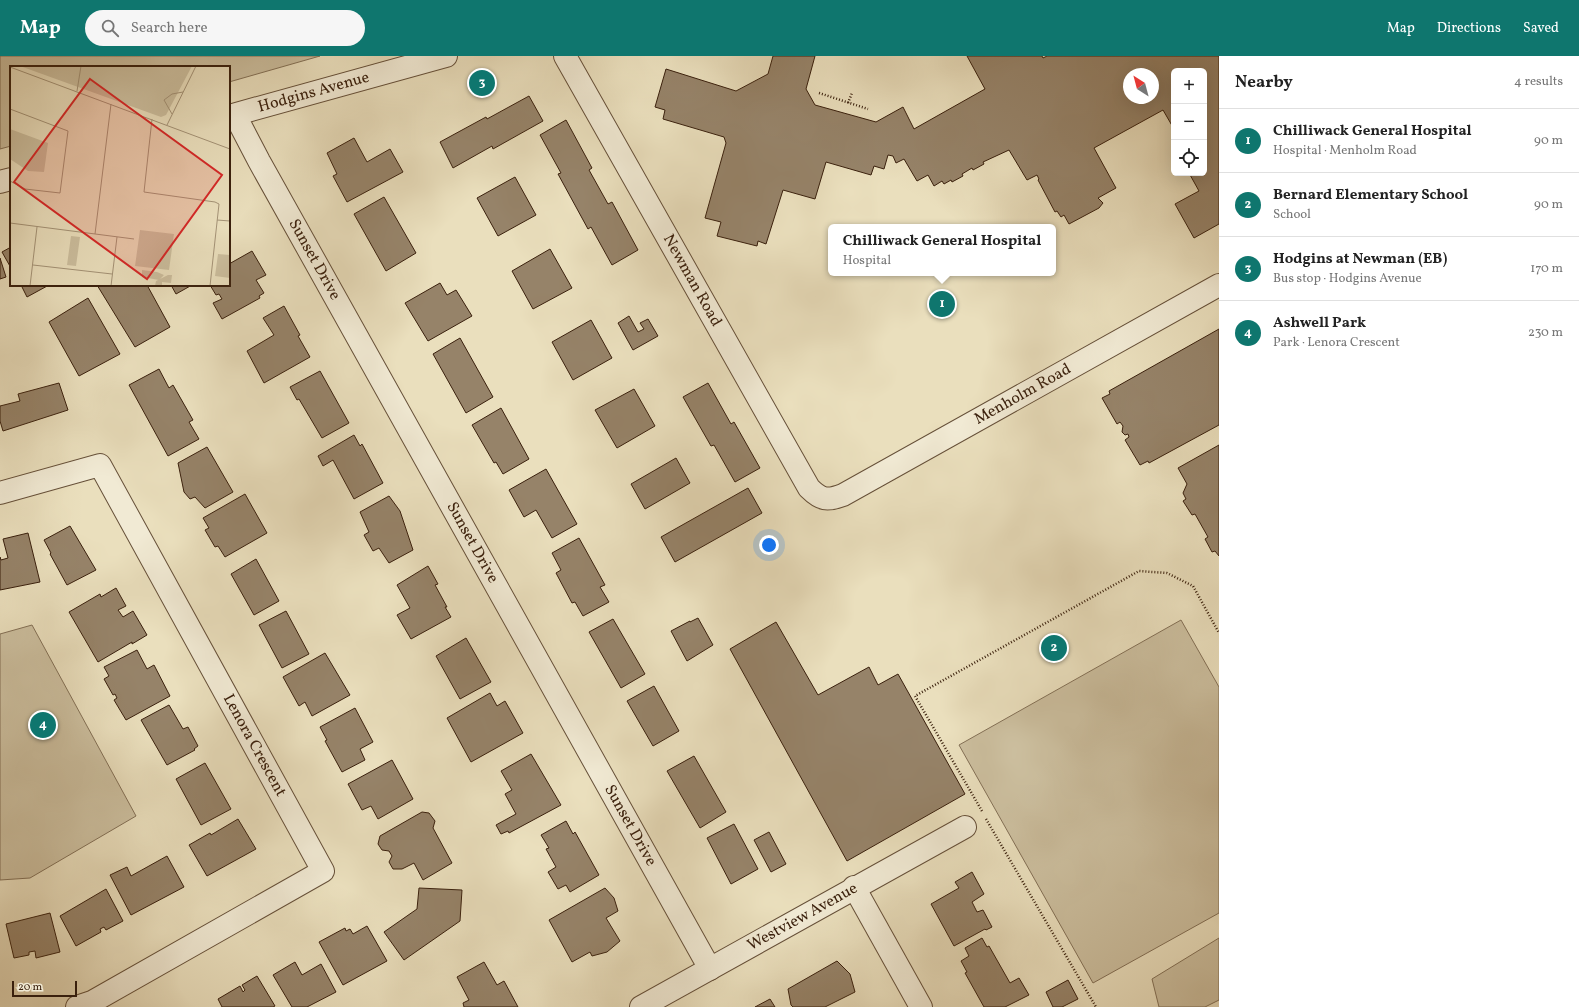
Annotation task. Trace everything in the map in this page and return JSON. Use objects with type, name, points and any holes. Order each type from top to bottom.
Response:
[{"type":"street","name":"Hodgins Avenue","points":[[232,116],[446,56]]},
{"type":"street","name":"Newman Road","points":[[565,56],[809,488],[817,496],[825,499]]},
{"type":"street","name":"Sunset Drive","points":[[232,116],[259,161],[710,969]]},
{"type":"street","points":[[0,182],[10,179]]},
{"type":"street","name":"Menholm Road","points":[[825,499],[843,495],[1219,285]]},
{"type":"street","name":"Lenora Crescent","points":[[0,492],[100,465],[323,871],[92,1002],[77,1007]]},
{"type":"street","name":"Westview Avenue","points":[[641,1007],[854,887],[965,827]]},
{"type":"street","points":[[854,887],[921,1007]]},
{"type":"path","points":[[819,93],[868,109]]},
{"type":"path","points":[[848,103],[852,93]]},
{"type":"path","points":[[1096,1007],[915,696],[1139,571],[1167,573],[1193,586],[1219,633]]},
{"type":"shaded area","points":[[0,56],[320,56],[230,82],[230,66],[10,66],[10,146],[0,149]]},
{"type":"shaded area","points":[[1181,620],[1219,687],[1219,913],[1093,983],[959,745]]},
{"type":"shaded area","points":[[32,625],[136,816],[30,878],[0,880],[0,634]]},
{"type":"shaded area","points":[[1219,938],[1219,1000],[1205,1007],[1159,1007],[1152,979]]},
{"type":"building","points":[[773,56],[815,56],[806,89],[815,105],[876,122],[903,107],[914,129],[985,89],[967,56],[1042,56],[1043,58],[1047,56],[1219,56],[1219,224],[1194,238],[1175,204],[1199,191],[1191,176],[1207,176],[1207,68],[1171,68],[1171,124],[1163,110],[1094,148],[1116,188],[1098,198],[1103,203],[1099,208],[1069,224],[1064,215],[1061,217],[1057,211],[1055,212],[1038,180],[1037,175],[1027,180],[1009,150],[983,162],[984,164],[973,170],[972,168],[962,174],[963,176],[952,182],[951,180],[944,184],[942,181],[934,186],[928,175],[917,181],[904,159],[896,163],[893,156],[888,155],[884,169],[874,166],[871,175],[826,162],[815,199],[783,190],[766,244],[758,241],[757,246],[717,236],[721,222],[705,218],[726,143],[724,137],[663,119],[665,110],[655,107],[666,69],[736,91],[768,74]]},
{"type":"building","points":[[529,96],[543,121],[493,149],[492,146],[453,168],[440,142]]},
{"type":"building","points":[[566,120],[592,168],[589,170],[608,204],[612,202],[638,250],[612,265],[591,227],[588,229],[558,174],[561,173],[540,135]]},
{"type":"building","points":[[354,138],[367,162],[390,149],[403,172],[347,202],[333,176],[337,174],[327,153]]},
{"type":"building","points":[[515,177],[536,215],[498,236],[477,198]]},
{"type":"building","points":[[384,197],[416,253],[386,271],[354,214]]},
{"type":"building","points":[[10,248],[10,266],[2,252]]},
{"type":"building","points":[[550,249],[572,288],[533,309],[512,271]]},
{"type":"building","points":[[252,251],[266,275],[256,280],[264,293],[259,296],[260,298],[222,319],[213,303],[222,299],[219,294],[216,295],[211,286],[230,286],[230,263]]},
{"type":"building","points":[[0,258],[6,277],[0,279]]},
{"type":"building","points":[[440,283],[447,295],[456,290],[472,316],[428,341],[405,303]]},
{"type":"building","points":[[22,286],[47,286],[27,297]]},
{"type":"building","points":[[98,286],[148,286],[170,327],[135,347]]},
{"type":"building","points":[[172,286],[190,286],[176,294]]},
{"type":"building","points":[[88,298],[120,354],[79,376],[49,322]]},
{"type":"building","points":[[284,306],[310,357],[264,383],[247,351],[274,335],[263,318]]},
{"type":"building","points":[[629,316],[638,332],[644,329],[640,323],[648,319],[658,336],[633,350],[618,323]]},
{"type":"building","points":[[591,320],[612,358],[573,380],[552,342]]},
{"type":"building","points":[[1219,329],[1219,425],[1149,463],[1148,461],[1140,465],[1125,440],[1129,437],[1128,434],[1125,435],[1122,432],[1123,426],[1120,422],[1117,424],[1102,398],[1110,394],[1109,391]]},
{"type":"building","points":[[460,338],[493,397],[466,413],[433,354]]},
{"type":"building","points":[[159,369],[169,388],[173,385],[193,420],[189,422],[199,439],[168,456],[129,385]]},
{"type":"building","points":[[320,371],[349,423],[322,438],[299,399],[297,400],[290,387]]},
{"type":"building","points":[[59,383],[68,410],[3,431],[0,421],[0,406],[20,401],[18,394]]},
{"type":"building","points":[[708,383],[731,424],[734,422],[760,468],[735,482],[714,445],[711,446],[683,397]]},
{"type":"building","points":[[634,389],[655,426],[617,448],[595,410]]},
{"type":"building","points":[[501,408],[529,459],[503,474],[496,462],[494,463],[472,425]]},
{"type":"building","points":[[354,435],[360,446],[362,444],[383,483],[354,499],[333,460],[323,466],[318,456]]},
{"type":"building","points":[[1219,445],[1219,556],[1215,551],[1212,552],[1205,539],[1208,537],[1195,514],[1192,515],[1183,501],[1186,499],[1183,493],[1187,484],[1178,468]]},
{"type":"building","points":[[207,447],[233,492],[205,508],[195,497],[190,499],[184,492],[178,463]]},
{"type":"building","points":[[676,458],[690,483],[645,509],[631,484]]},
{"type":"building","points":[[546,469],[577,524],[552,538],[536,510],[524,517],[509,490]]},
{"type":"building","points":[[748,488],[762,513],[675,562],[661,537]]},
{"type":"building","points":[[245,494],[267,533],[225,557],[218,546],[215,547],[205,530],[209,528],[203,518]]},
{"type":"building","points":[[389,496],[400,511],[413,550],[389,563],[379,548],[373,551],[364,535],[369,532],[360,512]]},
{"type":"building","points":[[70,526],[96,570],[67,585],[44,540]]},
{"type":"building","points":[[28,533],[40,582],[0,590],[0,557],[1,560],[8,558],[3,539]]},
{"type":"building","points":[[579,538],[605,585],[600,587],[609,602],[583,616],[575,602],[572,603],[556,573],[561,570],[552,553]]},
{"type":"building","points":[[256,559],[279,601],[254,615],[231,574]]},
{"type":"building","points":[[428,566],[438,584],[435,585],[451,617],[411,639],[397,615],[410,608],[397,585]]},
{"type":"building","points":[[116,588],[126,606],[118,610],[123,617],[133,611],[147,635],[98,662],[69,612],[100,594],[101,597]]},
{"type":"building","points":[[286,611],[309,654],[282,668],[259,625]]},
{"type":"building","points":[[698,618],[713,645],[687,661],[671,631]]},
{"type":"building","points":[[613,619],[645,674],[621,688],[589,632]]},
{"type":"building","points":[[776,622],[818,695],[869,667],[878,685],[898,674],[965,794],[847,861],[730,649]]},
{"type":"building","points":[[466,638],[491,682],[460,699],[436,656]]},
{"type":"building","points":[[137,650],[147,669],[154,665],[170,696],[126,720],[114,700],[117,698],[115,694],[113,695],[104,679],[109,676],[104,667]]},
{"type":"building","points":[[325,653],[350,695],[312,716],[305,702],[299,706],[283,677]]},
{"type":"building","points":[[654,686],[679,731],[653,746],[627,701]]},
{"type":"building","points":[[490,693],[497,706],[505,701],[523,733],[471,762],[447,718]]},
{"type":"building","points":[[169,705],[183,729],[188,727],[198,746],[194,749],[195,750],[167,765],[141,720]]},
{"type":"building","points":[[355,708],[373,742],[360,749],[365,760],[342,772],[325,741],[327,740],[320,727]]},
{"type":"building","points":[[531,754],[561,805],[509,833],[508,831],[501,834],[496,825],[516,814],[505,794],[512,790],[501,771]]},
{"type":"building","points":[[694,756],[726,812],[700,828],[667,771]]},
{"type":"building","points":[[392,760],[413,799],[378,819],[371,806],[362,810],[348,784]]},
{"type":"building","points":[[205,763],[231,809],[201,825],[176,779]]},
{"type":"building","points":[[422,812],[429,813],[435,821],[433,828],[452,863],[423,880],[414,863],[402,869],[393,869],[389,862],[392,856],[389,851],[382,850],[378,844],[380,836]]},
{"type":"building","points":[[238,819],[256,849],[207,876],[189,845],[210,833],[211,835]]},
{"type":"building","points":[[566,821],[573,834],[575,832],[599,875],[570,892],[566,885],[558,889],[548,872],[556,867],[546,849],[549,848],[541,835]]},
{"type":"building","points":[[734,824],[758,869],[731,884],[707,838]]},
{"type":"building","points":[[769,832],[786,864],[771,872],[754,840]]},
{"type":"building","points":[[167,856],[184,887],[131,915],[110,875],[127,867],[131,876]]},
{"type":"building","points":[[972,872],[984,894],[972,902],[977,912],[983,910],[992,927],[986,930],[985,929],[954,946],[931,904],[959,888],[955,882]]},
{"type":"building","points":[[419,888],[462,890],[460,921],[404,960],[384,932],[417,909]]},
{"type":"building","points":[[605,888],[614,898],[618,911],[606,918],[620,941],[607,952],[592,956],[590,952],[572,962],[549,920]]},
{"type":"building","points":[[106,889],[123,921],[106,930],[104,927],[100,929],[101,932],[76,946],[60,916]]},
{"type":"building","points":[[50,913],[60,952],[36,958],[35,951],[29,952],[29,955],[14,958],[6,924]]},
{"type":"building","points":[[367,926],[387,961],[343,985],[319,942],[345,928],[346,931],[350,929],[353,934]]},
{"type":"building","points":[[982,938],[987,947],[989,946],[1010,983],[1019,978],[1029,995],[1005,1007],[984,1007],[965,973],[967,972],[961,961],[969,956],[965,948]]},
{"type":"building","points":[[837,961],[850,974],[855,992],[825,1007],[793,1007],[791,1005],[788,989]]},
{"type":"building","points":[[295,962],[302,975],[321,964],[336,992],[307,1007],[292,1007],[273,975]]},
{"type":"building","points":[[484,962],[497,985],[504,981],[518,1007],[464,1007],[463,1003],[469,1000],[457,977]]},
{"type":"building","points":[[257,976],[275,1006],[222,1007],[218,999],[240,986],[243,992],[245,990],[242,985]]},
{"type":"building","points":[[1068,980],[1078,999],[1062,1007],[1053,1007],[1046,992]]},
{"type":"building","points":[[770,999],[775,1007],[755,1007]]},
{"type":"place","name":"Hodgins at Newman (EB)","points":[[482,83]]},
{"type":"place","name":"Chilliwack General Hospital","points":[[942,304]]},
{"type":"place","name":"Bernard Elementary School","points":[[1054,648]]},
{"type":"place","name":"Ashwell Park","points":[[43,725]]}]
